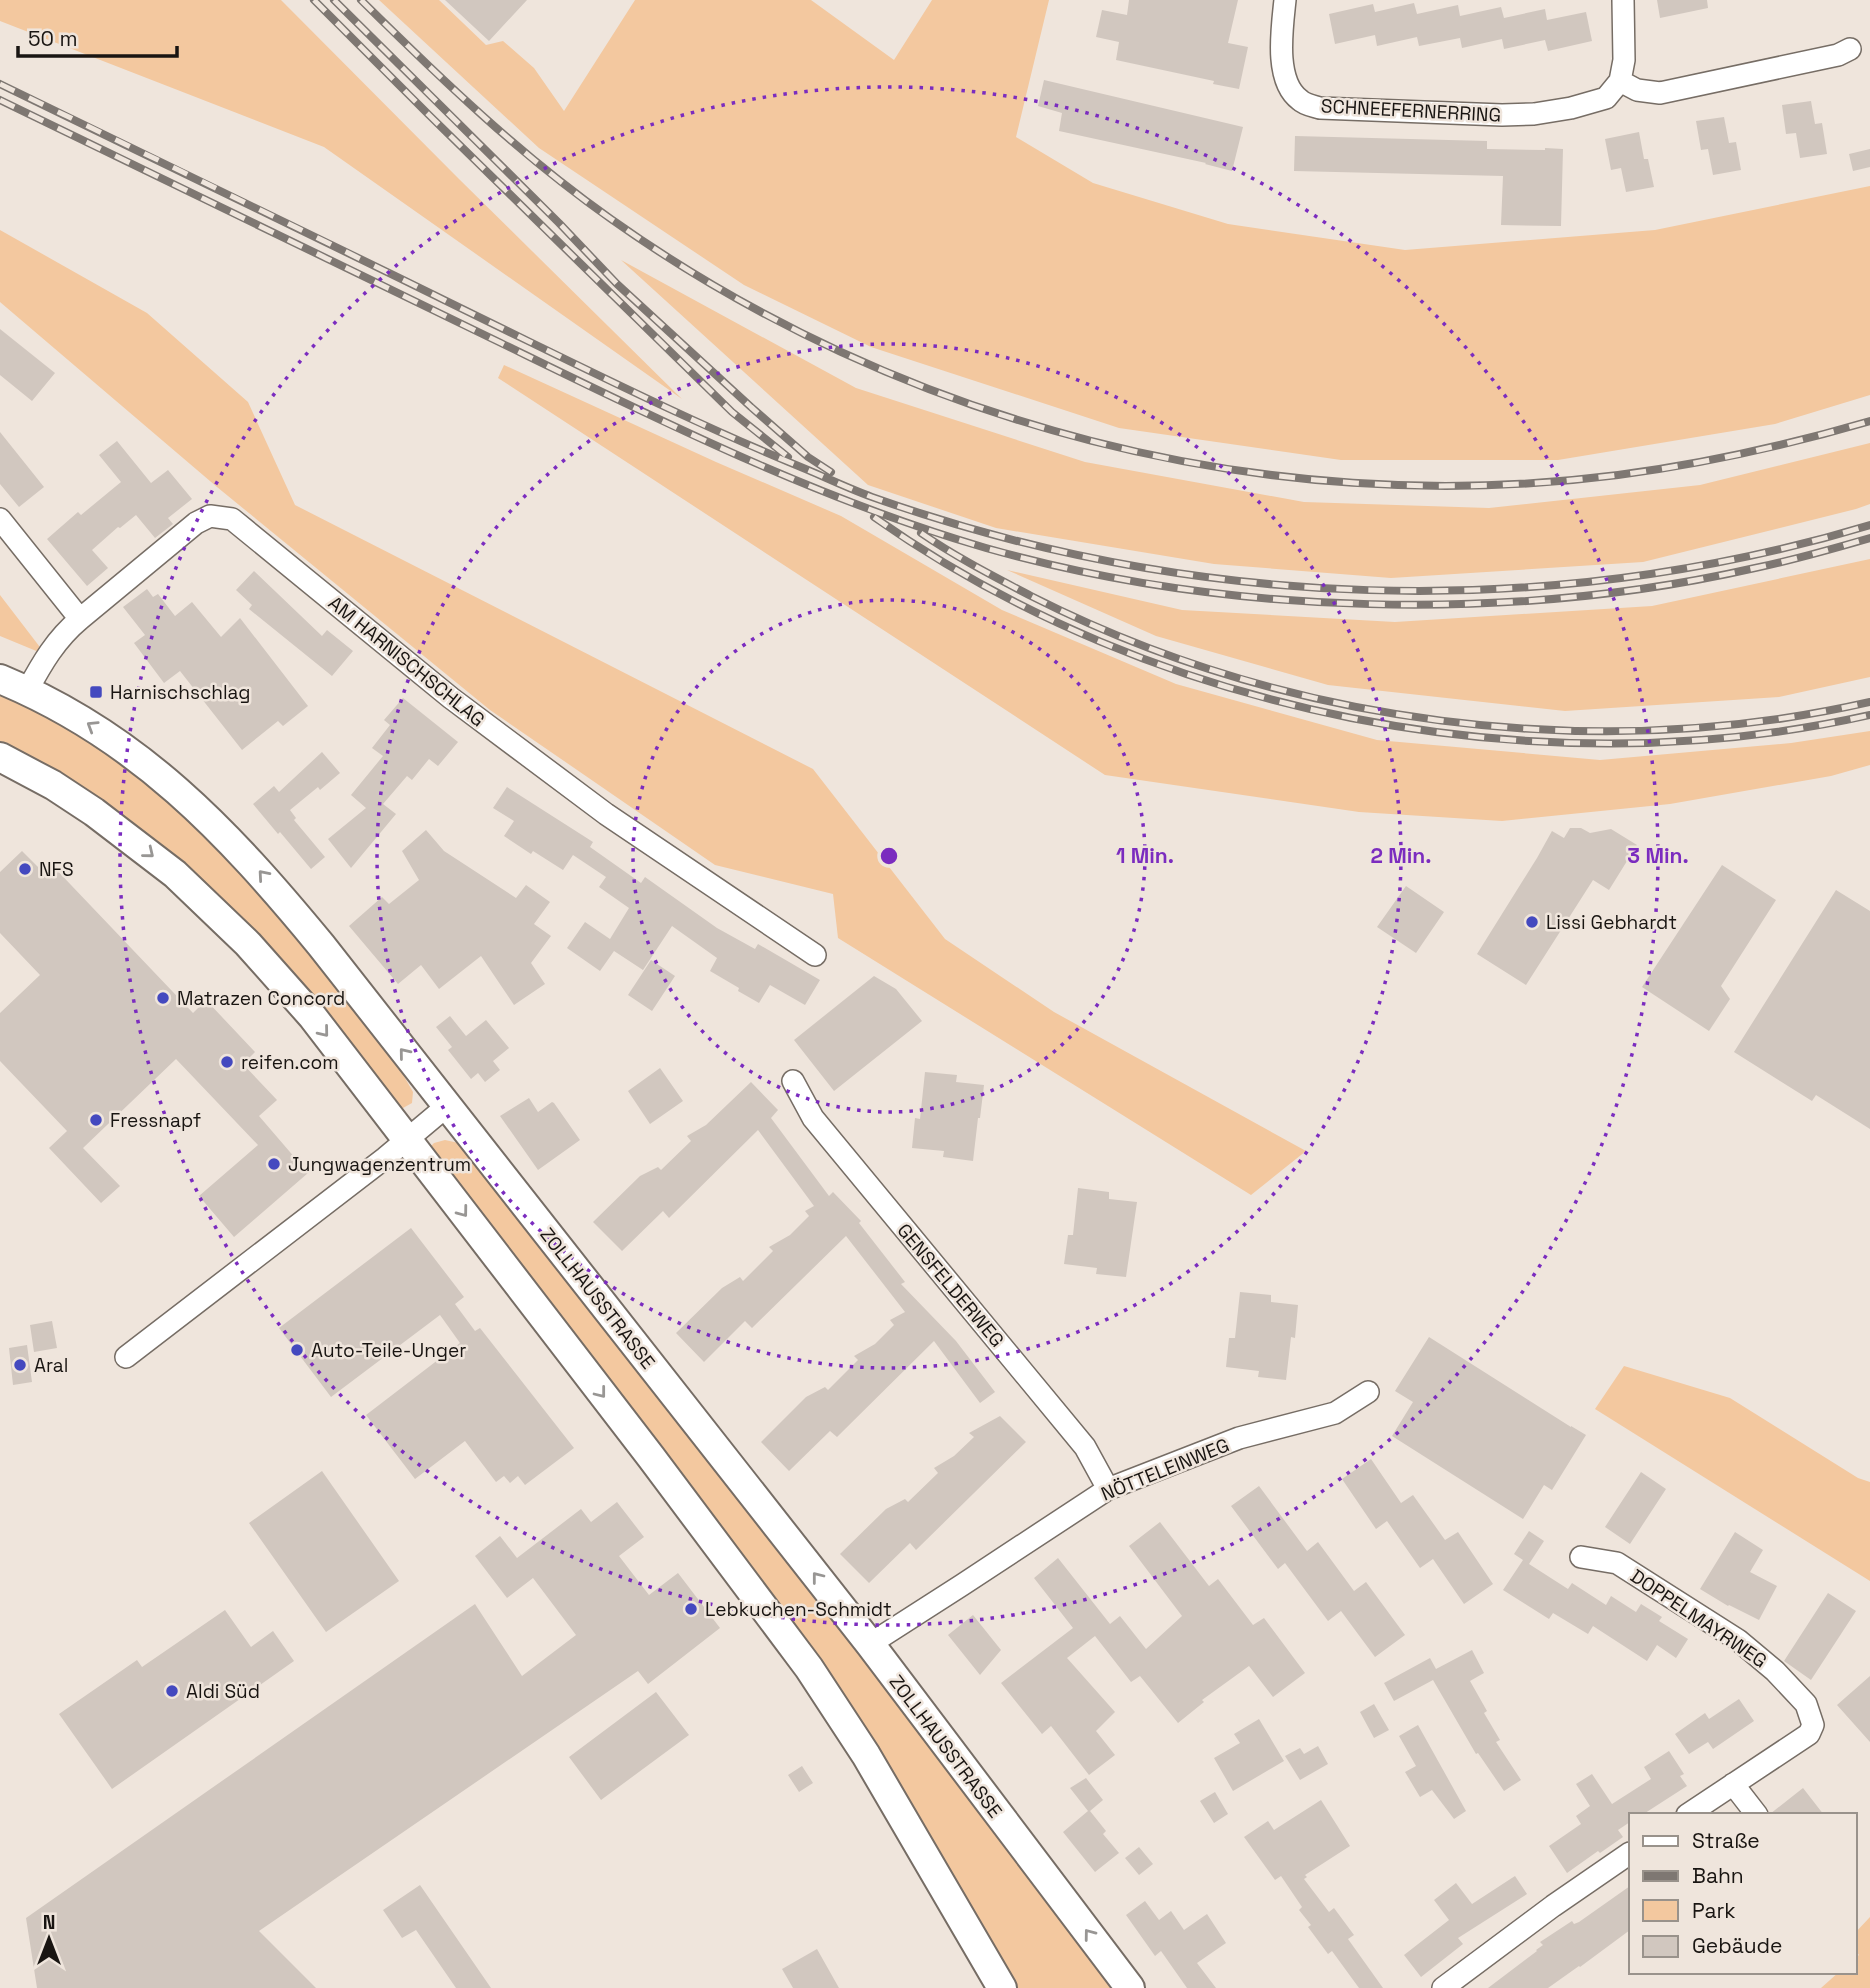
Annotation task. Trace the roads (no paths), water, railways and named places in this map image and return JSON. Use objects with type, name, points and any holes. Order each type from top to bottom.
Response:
[{"type":"main road","name":"ZOLLHAUSSTRASSE","points":[[0,679],[85,721],[144,763],[199,810],[270,883],[870,1644],[1130,1988]]},
{"type":"main road","points":[[0,757],[53,785],[144,848],[205,901],[248,944],[312,1016],[659,1468],[826,1692],[883,1783],[1002,1988]]},
{"type":"street","name":"SCHNEEFERNERRING","points":[[1285,0],[1283,71],[1288,89],[1301,102],[1320,108],[1534,114],[1571,108],[1606,98],[1620,81]]},
{"type":"street","points":[[1623,0],[1624,60],[1620,81],[1637,90],[1660,93],[1838,55],[1850,49]]},
{"type":"street","name":"AM HARNISCHSCHLAG","points":[[27,691],[64,632],[197,523],[210,516],[232,519],[450,698],[583,797],[815,955]]},
{"type":"street","points":[[0,519],[80,619]]},
{"type":"street","name":"GENSFELDERWEG","points":[[793,1081],[813,1118],[1085,1447],[1108,1489]]},
{"type":"street","points":[[127,1357],[447,1106]]},
{"type":"street","name":"NÖTTELEINWEG","points":[[870,1644],[1108,1489],[1239,1438],[1335,1413],[1368,1392]]},
{"type":"street","name":"DOPPELMAYRWEG","points":[[1581,1557],[1617,1563],[1738,1640],[1775,1671],[1806,1704],[1812,1725],[1809,1734],[1690,1813]]},
{"type":"street","points":[[1733,1784],[1755,1813]]},
{"type":"street","points":[[1443,1988],[1629,1854]]},
{"type":"railway","points":[[314,0],[732,412],[788,457]]},
{"type":"railway","points":[[334,0],[617,284],[751,407],[808,457],[831,472]]},
{"type":"railway","points":[[361,0],[451,87],[545,169],[611,219],[723,291],[841,352],[964,402],[1091,441],[1221,468],[1353,483],[1486,485],[1618,475],[1682,465],[1777,446],[1870,421]]},
{"type":"railway","points":[[0,84],[702,424],[864,494],[993,535],[1117,563],[1242,581],[1369,590],[1496,589],[1622,578],[1747,557],[1870,525]]},
{"type":"railway","points":[[0,100],[739,456],[861,506],[923,528],[986,548],[1078,571],[1173,588],[1271,599],[1369,604],[1468,604],[1566,598],[1662,586],[1769,565],[1870,538]]},
{"type":"railway","points":[[874,517],[983,585],[1100,642],[1224,686],[1351,718],[1482,737],[1613,743],[1743,736],[1870,715]]},
{"type":"railway","points":[[921,533],[1031,596],[1128,640],[1230,675],[1335,702],[1442,721],[1550,730],[1658,730],[1765,721],[1870,702]]},
{"type":"place","name":"Harnischschlag","points":[[96,692]]},
{"type":"place","name":"NFS","points":[[25,869]]},
{"type":"place","name":"Lissi Gebhardt","points":[[1532,922]]},
{"type":"place","name":"Matrazen Concord","points":[[163,998]]},
{"type":"place","name":"reifen.com","points":[[227,1062]]},
{"type":"place","name":"Fressnapf","points":[[96,1120]]},
{"type":"place","name":"Jungwagenzentrum","points":[[274,1164]]},
{"type":"place","name":"Auto-Teile-Unger","points":[[297,1350]]},
{"type":"place","name":"Aral","points":[[20,1365]]},
{"type":"place","name":"Lebkuchen-Schmidt","points":[[691,1609]]},
{"type":"place","name":"Aldi Süd","points":[[172,1691]]}]
